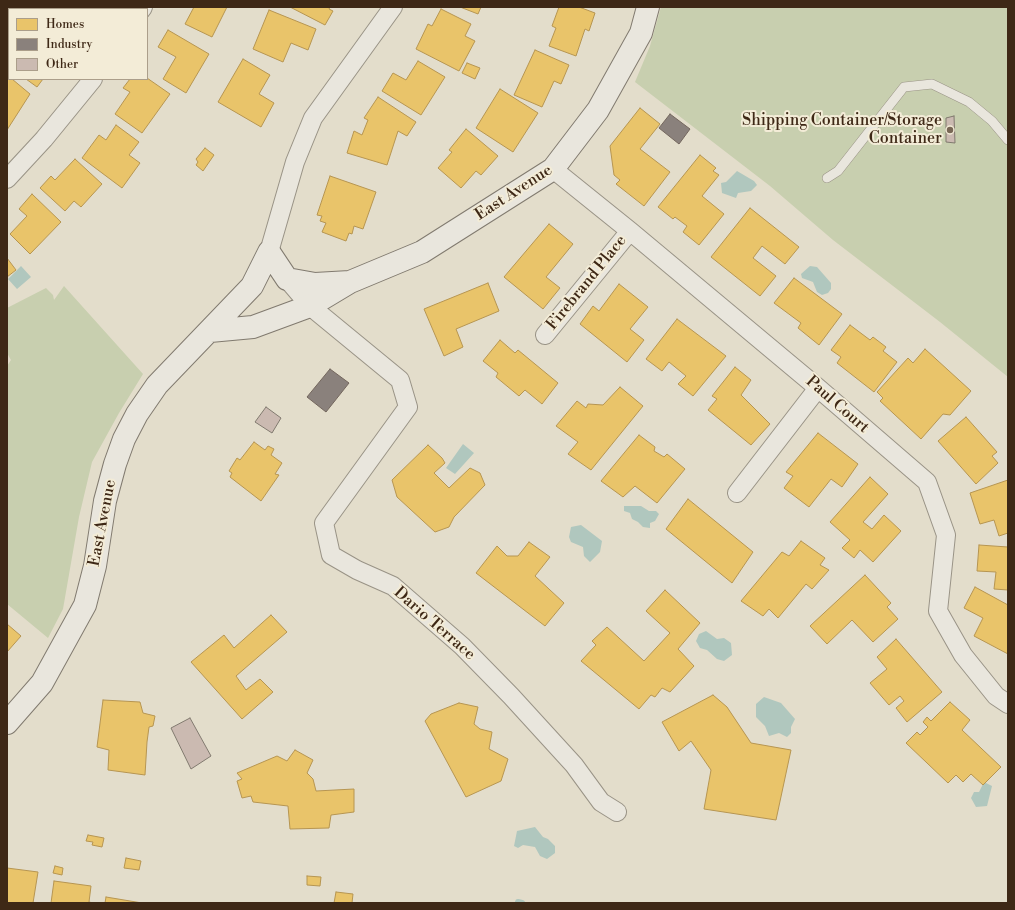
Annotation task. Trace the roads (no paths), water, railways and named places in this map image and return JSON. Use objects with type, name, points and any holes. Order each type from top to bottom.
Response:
[{"type":"street","points":[[288,279],[269,252],[295,162],[313,118],[393,7]]},
{"type":"street","name":"East Avenue","points":[[210,331],[253,327],[310,306],[350,282],[422,252],[554,169],[598,110],[641,32],[648,7]]},
{"type":"street","points":[[7,179],[44,139],[93,80]]},
{"type":"street","name":"Paul Court","points":[[554,169],[818,388],[927,482],[946,535],[938,612],[963,655],[996,696],[1008,704]]},
{"type":"street","name":"Firebrand Place","points":[[544,335],[630,231]]},
{"type":"street","name":"East Avenue","points":[[7,723],[42,683],[84,605],[95,566],[105,501],[115,464],[124,439],[137,414],[156,385],[252,286],[269,252]]},
{"type":"street","name":"East Avenue","points":[[288,279],[315,284],[350,282]]},
{"type":"street","name":"Dario Terrace","points":[[288,279],[310,306],[400,380],[408,407],[324,523],[331,555],[357,570],[393,586],[462,646],[511,696],[574,765],[601,802],[617,812]]},
{"type":"street","points":[[737,493],[818,388]]},
{"type":"lane","points":[[827,178],[838,171],[904,87],[932,84],[969,102],[992,121],[1008,140]]},
{"type":"waterway","points":[[518,902],[522,903]]},
{"type":"place","name":"Shipping Container/Storage Container","points":[[950,130]]}]
